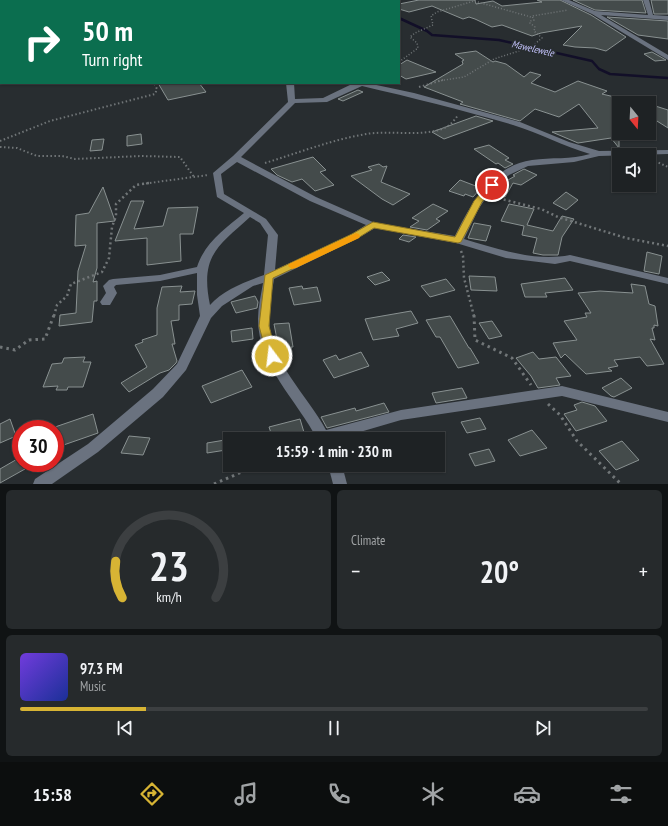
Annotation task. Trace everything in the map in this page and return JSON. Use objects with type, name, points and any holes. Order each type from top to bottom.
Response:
[{"type":"street","points":[[564,0],[594,13],[668,58]]},
{"type":"street","points":[[646,0],[651,17]]},
{"type":"street","points":[[594,13],[668,18]]},
{"type":"street","points":[[290,84],[292,101]]},
{"type":"street","points":[[320,432],[288,386],[272,356],[264,326],[273,235],[263,221],[220,195],[217,173],[236,158],[292,101],[324,100],[357,84]]},
{"type":"street","points":[[363,84],[399,92],[517,124],[566,144],[598,154],[668,152]]},
{"type":"street","points":[[458,240],[468,218],[484,194],[506,173],[532,162],[575,161],[598,154]]},
{"type":"street","points":[[236,158],[313,199],[373,225],[458,240],[506,255],[555,261],[570,258],[668,281]]},
{"type":"street","points":[[206,316],[202,295],[202,269],[204,260],[210,248],[250,213]]},
{"type":"street","points":[[40,484],[93,448],[158,393],[182,368],[206,316],[218,303],[249,284],[269,277],[355,236],[373,225]]},
{"type":"street","points":[[106,302],[112,293],[108,286],[113,282],[160,278],[202,269]]},
{"type":"street","points":[[343,432],[401,415],[562,392],[602,400],[668,417]]},
{"type":"street","points":[[337,472],[340,484]]},
{"type":"path","points":[[400,61],[418,48],[417,43],[410,37],[414,33],[433,25],[431,16],[437,12],[470,1],[480,2],[498,9],[531,17],[544,13],[582,8]]},
{"type":"path","points":[[399,92],[441,80],[458,79],[474,72],[484,64],[496,58],[512,55],[533,46],[542,38],[534,31],[535,27],[530,23],[530,21],[534,20],[531,17]]},
{"type":"path","points":[[0,141],[50,121],[155,94],[157,89],[154,84]]},
{"type":"path","points":[[253,167],[325,144],[367,134],[412,133],[442,129],[452,124],[454,118],[463,110]]},
{"type":"path","points":[[0,147],[17,148],[37,156],[62,156],[75,159],[141,156],[180,157],[194,177]]},
{"type":"path","points":[[656,161],[668,167]]},
{"type":"path","points":[[0,347],[14,350],[29,340],[45,338],[52,323],[57,305],[67,296],[71,284],[102,272],[109,258],[112,226],[116,216],[116,204],[136,185],[217,173]]},
{"type":"path","points":[[484,194],[541,209],[558,217],[626,238],[668,246]]},
{"type":"path","points":[[458,240],[463,256],[464,278],[474,315],[476,340],[512,358],[538,395],[560,415],[577,442],[621,484]]},
{"type":"path","points":[[214,484],[242,472]]},
{"type":"building","points":[[419,0],[475,0],[476,4],[493,1],[502,6],[542,2],[537,0],[560,0],[591,15],[626,37],[606,51],[595,48],[575,47],[563,45],[582,26],[532,36],[502,25],[492,27],[469,17],[463,19],[432,6],[409,12],[400,9],[400,4]]},
{"type":"building","points":[[573,0],[642,0],[646,13],[595,10]]},
{"type":"building","points":[[651,0],[668,0],[668,14],[654,14]]},
{"type":"building","points":[[607,17],[668,21],[668,39],[638,35]]},
{"type":"building","points":[[476,51],[493,62],[495,61],[506,64],[524,77],[530,72],[541,75],[531,83],[555,92],[578,81],[607,91],[602,94],[612,96],[612,139],[611,138],[578,143],[552,132],[598,128],[579,104],[559,117],[535,109],[520,121],[460,104],[463,102],[424,87],[463,64],[462,61],[464,60],[455,54]]},
{"type":"building","points":[[652,52],[666,60],[655,61],[644,54]]},
{"type":"building","points":[[407,60],[436,72],[406,79],[400,76],[400,64]]},
{"type":"building","points":[[159,84],[200,84],[206,92],[168,100]]},
{"type":"building","points":[[358,90],[363,92],[343,101],[338,99]]},
{"type":"building","points":[[656,106],[668,110],[668,128],[656,120]]},
{"type":"building","points":[[476,116],[493,121],[444,139],[432,132]]},
{"type":"building","points":[[141,134],[142,144],[127,146],[127,136]]},
{"type":"building","points":[[104,139],[102,150],[90,151],[92,140]]},
{"type":"building","points":[[613,140],[619,140],[619,148]]},
{"type":"building","points":[[489,145],[509,158],[505,160],[513,164],[505,168],[498,163],[496,164],[474,149]]},
{"type":"building","points":[[313,157],[326,170],[320,172],[334,185],[315,191],[302,179],[292,182],[277,175],[271,169]]},
{"type":"building","points":[[379,164],[383,167],[387,166],[381,182],[410,194],[393,205],[382,199],[351,176],[372,170],[368,167]]},
{"type":"building","points":[[524,169],[537,175],[521,185],[513,183],[505,197],[491,193],[501,184],[515,176],[513,175]]},
{"type":"building","points":[[460,180],[481,188],[473,197],[465,194],[464,196],[449,191]]},
{"type":"building","points":[[103,187],[115,221],[97,223],[97,268],[93,282],[97,281],[97,301],[94,301],[92,322],[59,326],[60,315],[76,313],[78,271],[86,245],[75,246],[76,215],[89,213]]},
{"type":"building","points":[[566,192],[578,200],[566,210],[553,203]]},
{"type":"building","points":[[131,201],[144,201],[134,229],[163,226],[168,208],[198,207],[193,234],[180,234],[181,261],[147,265],[147,238],[115,241]]},
{"type":"building","points":[[433,204],[448,211],[436,219],[440,221],[427,230],[410,227],[419,221],[412,218]]},
{"type":"building","points":[[509,204],[534,209],[527,225],[553,231],[562,216],[574,219],[562,237],[558,255],[533,253],[537,238],[522,235],[524,226],[501,221]]},
{"type":"building","points":[[474,223],[491,226],[486,241],[468,238]]},
{"type":"building","points":[[403,235],[416,237],[409,242],[399,239]]},
{"type":"building","points":[[647,252],[662,256],[659,274],[644,271]]},
{"type":"building","points":[[382,272],[390,280],[375,285],[367,277]]},
{"type":"building","points":[[469,276],[495,277],[497,291],[471,290]]},
{"type":"building","points":[[565,278],[573,290],[545,293],[547,297],[525,297],[521,284]]},
{"type":"building","points":[[446,279],[455,290],[430,297],[421,286]]},
{"type":"building","points":[[631,284],[645,286],[649,304],[655,306],[658,326],[654,325],[654,328],[652,328],[655,340],[650,339],[664,364],[647,366],[640,357],[614,360],[618,366],[608,368],[612,371],[586,374],[565,354],[561,358],[553,343],[577,340],[564,321],[587,317],[585,313],[591,313],[578,293],[600,291],[633,293]]},
{"type":"building","points":[[182,286],[180,292],[195,291],[192,304],[179,305],[179,320],[171,321],[175,344],[172,344],[177,361],[176,363],[169,370],[160,373],[129,392],[121,383],[147,367],[135,345],[143,342],[142,340],[157,335],[157,308],[162,287]]},
{"type":"building","points":[[302,286],[303,289],[317,287],[321,301],[294,305],[289,288]]},
{"type":"building","points":[[255,296],[258,302],[257,308],[236,313],[231,302]]},
{"type":"building","points":[[411,311],[418,323],[396,329],[399,336],[373,340],[365,319]]},
{"type":"building","points":[[450,316],[479,363],[458,368],[440,337],[436,337],[426,320]]},
{"type":"building","points":[[492,321],[502,336],[489,339],[479,323]]},
{"type":"building","points":[[289,323],[293,347],[291,347],[292,354],[280,355],[274,324]]},
{"type":"building","points":[[252,328],[253,339],[232,342],[231,331]]},
{"type":"building","points":[[361,352],[369,366],[334,378],[323,360],[336,355],[339,360]]},
{"type":"building","points":[[533,352],[539,359],[556,357],[571,376],[556,378],[560,385],[538,388],[531,376],[516,358]]},
{"type":"building","points":[[85,357],[83,362],[91,362],[83,387],[68,387],[67,390],[56,390],[58,386],[43,387],[52,364],[62,363],[64,358]]},
{"type":"building","points":[[242,370],[252,387],[211,403],[202,386]]},
{"type":"building","points":[[621,378],[632,388],[614,397],[602,388]]},
{"type":"building","points":[[462,388],[467,398],[436,403],[432,393]]},
{"type":"building","points":[[582,402],[595,406],[607,421],[576,431],[564,414],[577,410],[574,405]]},
{"type":"building","points":[[384,403],[389,412],[327,428],[321,417],[355,408],[356,411]]},
{"type":"building","points":[[93,414],[98,433],[64,445],[64,424]]},
{"type":"building","points":[[480,418],[486,429],[467,433],[461,422]]},
{"type":"building","points":[[10,419],[12,425],[12,438],[0,443],[0,424]]},
{"type":"building","points":[[300,419],[304,432],[271,432],[269,427]]},
{"type":"building","points":[[532,430],[547,448],[520,456],[508,440]]},
{"type":"building","points":[[129,436],[150,438],[143,455],[121,453]]},
{"type":"building","points":[[223,440],[223,450],[207,453],[207,443]]},
{"type":"building","points":[[622,441],[639,460],[616,470],[599,451]]},
{"type":"building","points":[[489,449],[495,461],[475,466],[469,454]]},
{"type":"building","points":[[12,462],[12,472],[20,472],[0,483],[0,469]]},
{"type":"waterway","name":"Mawelewele","points":[[400,18],[427,31],[432,35],[499,40],[592,61],[599,69],[610,74],[668,78]]},
{"type":"slow traffic","points":[[292,266],[356,236]]},
{"type":"route","points":[[272,356],[264,326],[269,277],[325,251],[373,225],[458,240],[478,201],[492,185]]}]
